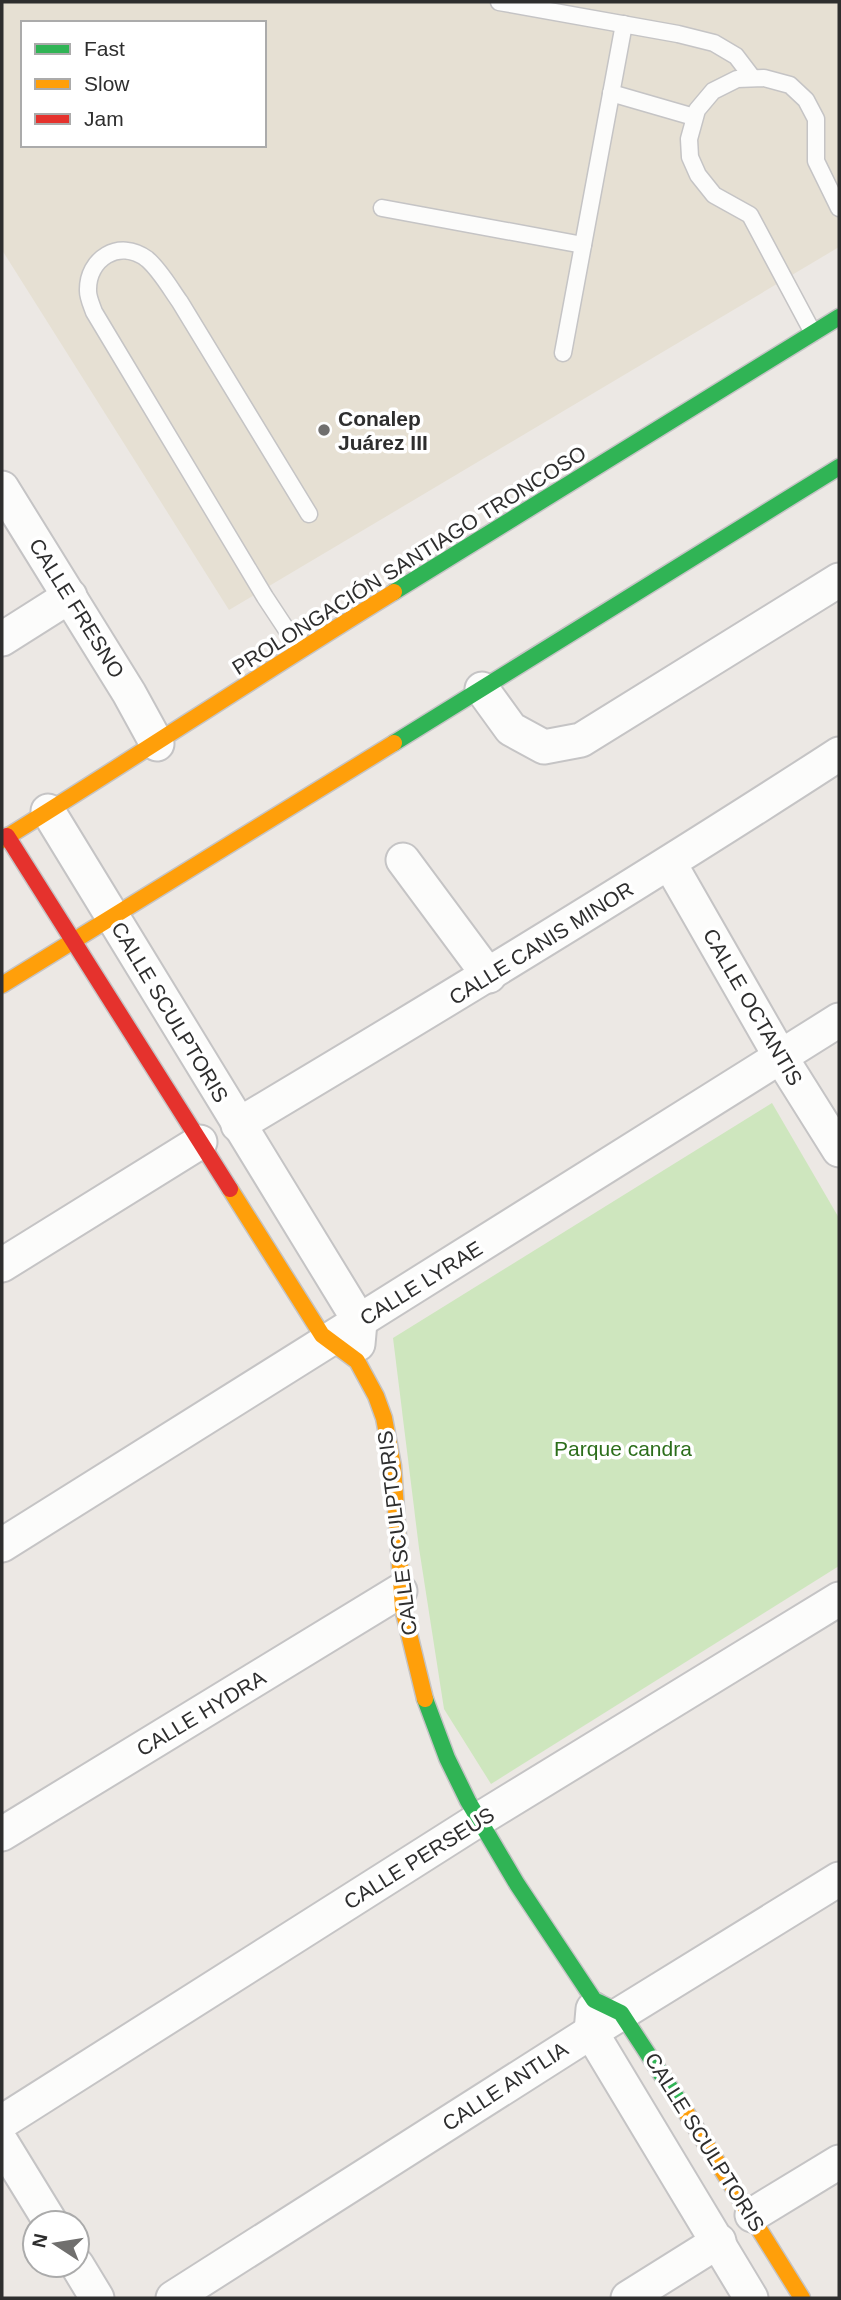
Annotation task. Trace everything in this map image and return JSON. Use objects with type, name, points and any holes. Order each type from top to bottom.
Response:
[{"type":"street","name":"PROLONGACIÓN SANTIAGO TRONCOSO","points":[[5,838],[157,744],[300,650],[839,317]]},
{"type":"street","points":[[2,985],[839,467]]},
{"type":"street","name":"CALLE FRESNO","points":[[2,488],[129,692],[157,744]]},
{"type":"street","points":[[482,689],[511,729],[544,747],[581,740],[839,580]]},
{"type":"street","points":[[2,639],[70,596]]},
{"type":"street","name":"CALLE CANIS MINOR","points":[[239,1125],[489,976],[670,864],[839,754]]},
{"type":"street","name":"CALLE SCULPTORIS","points":[[48,811],[360,1322]]},
{"type":"street","name":"CALLE SCULPTORIS","points":[[5,838],[76,940],[325,1342],[356,1361],[381,1408],[389,1442],[397,1510],[400,1591],[418,1678],[446,1758],[478,1820],[602,2015],[751,2298]]},
{"type":"street","points":[[404,860],[489,976]]},
{"type":"street","name":"CALLE OCTANTIS","points":[[670,864],[780,1056],[839,1150]]},
{"type":"street","name":"CALLE LYRAE","points":[[2,1545],[839,1020]]},
{"type":"street","points":[[2,1265],[200,1142]]},
{"type":"street","points":[[356,1361],[360,1322]]},
{"type":"street","name":"CALLE HYDRA","points":[[2,1834],[400,1591]]},
{"type":"street","name":"CALLE PERSEUS","points":[[2,2122],[478,1820],[839,1599]]},
{"type":"street","name":"CALLE ANTLIA","points":[[173,2298],[602,2015],[839,1879]]},
{"type":"street","name":"CALLE SCULPTORIS","points":[[602,2015],[656,2064],[802,2298]]},
{"type":"street","points":[[2,2143],[42,2209]]},
{"type":"street","points":[[752,2215],[839,2162]]},
{"type":"street","points":[[628,2298],[719,2241]]},
{"type":"street","points":[[85,2279],[97,2298]]},
{"type":"lane","points":[[499,2],[678,34],[722,45],[736,56],[752,77]]},
{"type":"lane","points":[[563,353],[624,24]]},
{"type":"lane","points":[[813,333],[750,215],[714,195],[698,175],[690,157],[689,139],[694,117],[713,91],[737,79],[752,77],[790,85],[806,100],[816,119],[818,167],[839,208]]},
{"type":"lane","points":[[611,93],[694,117]]},
{"type":"lane","points":[[382,208],[583,245]]},
{"type":"lane","points":[[300,650],[265,597],[94,312],[88,293],[90,275],[100,258],[114,250],[130,250],[147,259],[160,273],[309,514]]},
{"type":"shaded area","name":"Conalep Juárez III","points":[[2,2],[839,2],[839,247],[229,610],[2,250]]},
{"type":"green space","name":"Parque candra","points":[[772,1103],[839,1218],[839,1566],[491,1784],[444,1709],[419,1548],[393,1338]]},
{"type":"traffic: fast","points":[[394,592],[839,317]]},
{"type":"traffic: fast","points":[[394,743],[839,467]]},
{"type":"traffic: fast","points":[[425,1699],[447,1758],[468,1801],[517,1884],[594,2000],[621,2013],[684,2109]]},
{"type":"traffic: slow","points":[[2,840],[394,592]]},
{"type":"traffic: slow","points":[[2,985],[394,743]]},
{"type":"traffic: slow","points":[[230,1189],[322,1335],[357,1361],[376,1396],[384,1418],[393,1466],[403,1609],[425,1699]]},
{"type":"traffic: slow","points":[[684,2109],[802,2298]]},
{"type":"traffic: jam","points":[[7,836],[230,1189]]},
{"type":"place","name":"Conalep Juárez III","points":[[324,430]]}]
